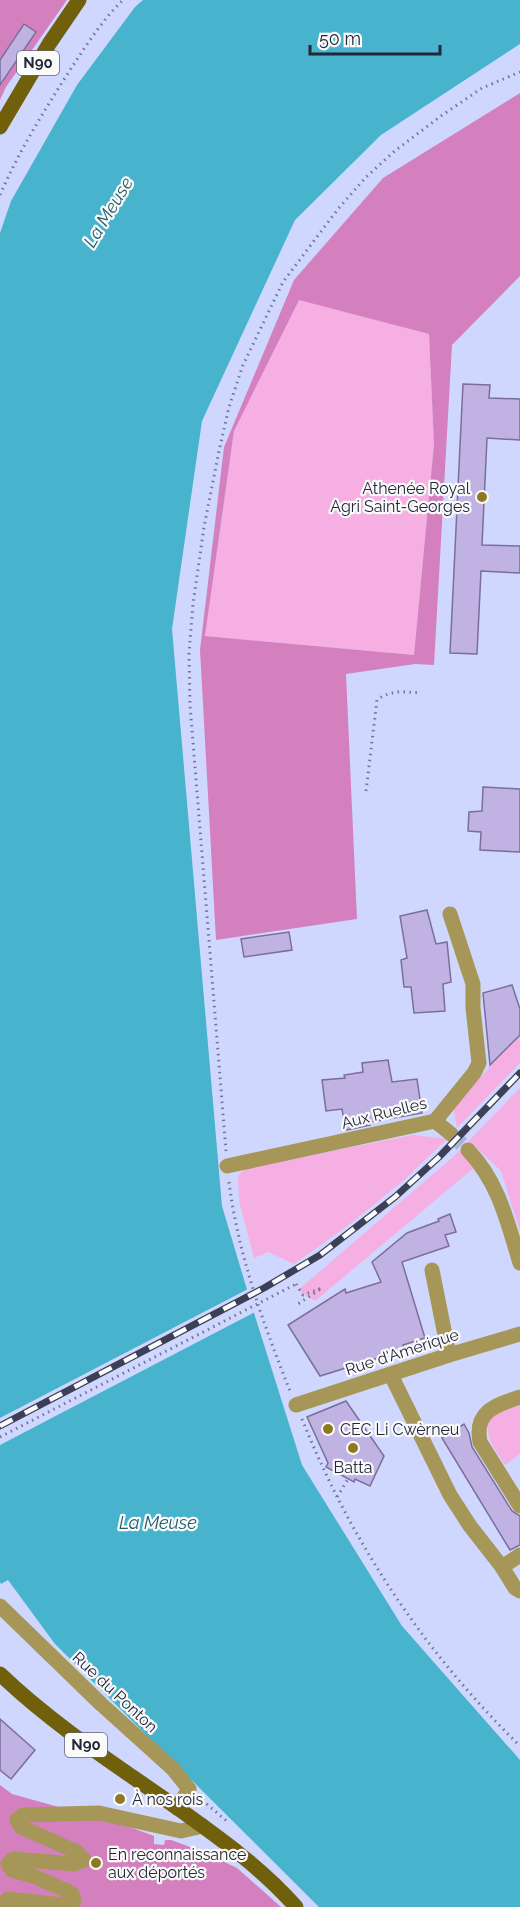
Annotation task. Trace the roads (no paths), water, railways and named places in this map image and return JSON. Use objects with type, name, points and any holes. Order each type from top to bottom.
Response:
[{"type":"main road","name":"N90","points":[[0,127],[49,44],[79,0]]},
{"type":"main road","name":"N90","points":[[0,1674],[32,1705],[203,1826],[252,1864],[296,1907]]},
{"type":"street","name":"Aux Ruelles","points":[[227,1166],[435,1121],[474,1073],[479,1063],[473,1008],[473,984],[450,914]]},
{"type":"street","points":[[435,1121],[451,1134]]},
{"type":"street","points":[[468,1150],[481,1164],[495,1188],[520,1263]]},
{"type":"street","points":[[432,1270],[448,1355]]},
{"type":"street","name":"Rue d'Amérique","points":[[296,1406],[448,1355],[520,1334]]},
{"type":"street","points":[[391,1375],[450,1495],[518,1591]]},
{"type":"street","points":[[520,1397],[500,1404],[486,1413],[480,1424],[479,1435],[480,1442],[520,1506]]},
{"type":"street","points":[[502,1567],[520,1555]]},
{"type":"street","name":"Rue du Ponton","points":[[0,1606],[101,1704],[173,1769],[189,1789],[177,1808]]},
{"type":"street","points":[[4,1907],[8,1899],[62,1905],[74,1901],[72,1894],[67,1891],[33,1876],[12,1870],[8,1864],[13,1860],[74,1864],[84,1860],[77,1852],[21,1827],[16,1820],[23,1815],[99,1813],[181,1831],[203,1826]]},
{"type":"water","name":"La Meuse","points":[[143,0],[520,0],[520,44],[381,135],[295,220],[202,421],[172,629],[222,1206],[302,1465],[402,1626],[520,1760],[520,1907],[319,1907],[55,1644],[8,1580],[1,1584],[0,1582],[0,233],[11,201],[77,85],[135,7]]},
{"type":"tunnel","points":[[451,1134],[468,1150]]},
{"type":"railway","points":[[0,1426],[264,1288],[320,1255],[395,1197],[439,1157],[520,1073]]},
{"type":"place","name":"Athenée Royal Agri Saint-Georges","points":[[482,497]]},
{"type":"place","name":"CEC Li Cwèrneu","points":[[328,1429]]},
{"type":"place","name":"Batta","points":[[353,1448]]},
{"type":"place","name":"À nos rois","points":[[120,1799]]},
{"type":"place","name":"En reconnaissance aux déportés","points":[[96,1863]]}]
